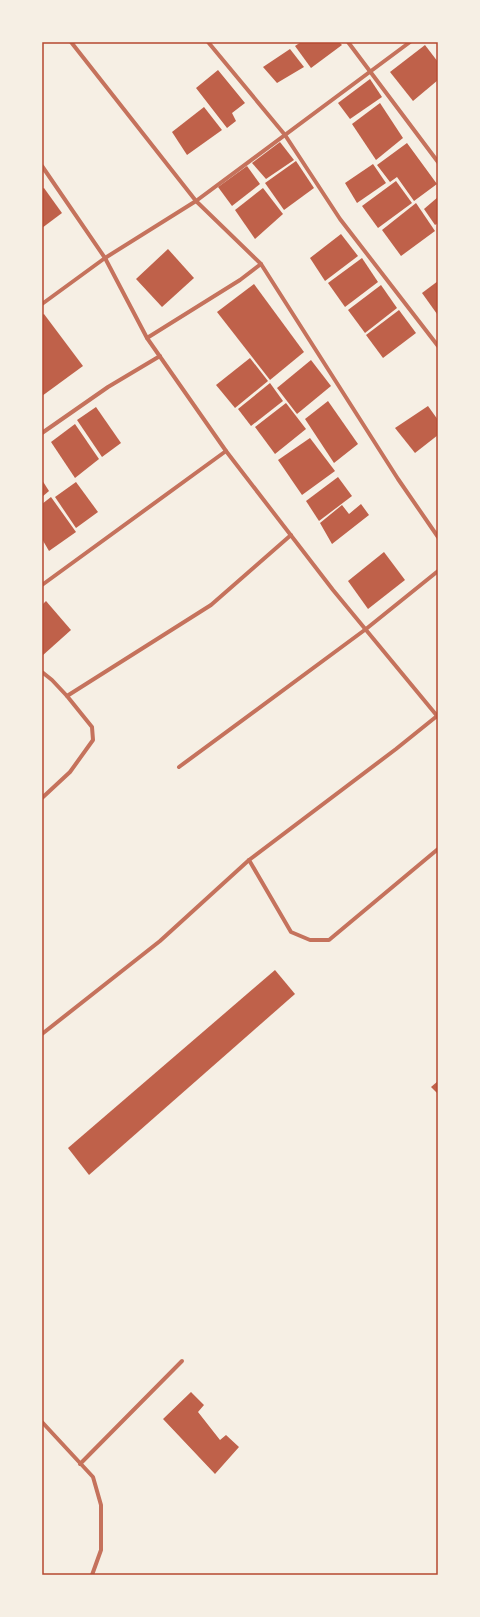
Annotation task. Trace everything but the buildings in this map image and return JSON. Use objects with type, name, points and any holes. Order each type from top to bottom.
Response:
[{"type":"street","points":[[71,42],[196,201],[261,264],[398,480],[438,537]]},
{"type":"street","points":[[208,42],[285,135],[340,219],[438,346]]},
{"type":"street","points":[[348,42],[438,162]]},
{"type":"street","points":[[42,304],[105,258],[196,201],[410,42]]},
{"type":"street","points":[[42,166],[105,258],[147,338],[226,451],[333,590],[438,717],[249,860],[160,941],[42,1034]]},
{"type":"street","points":[[147,338],[240,280],[261,264]]},
{"type":"street","points":[[42,433],[108,387],[160,356]]},
{"type":"street","points":[[42,585],[226,451]]},
{"type":"street","points":[[67,696],[211,605],[291,535]]},
{"type":"street","points":[[179,767],[366,629],[438,570]]},
{"type":"street","points":[[42,672],[67,696],[92,727],[93,740],[70,772],[42,798]]},
{"type":"street","points":[[249,860],[291,932],[310,940],[329,940],[438,848]]},
{"type":"street","points":[[80,1464],[182,1361]]},
{"type":"street","points":[[42,1422],[93,1477],[100,1505],[101,1550],[92,1575]]}]
